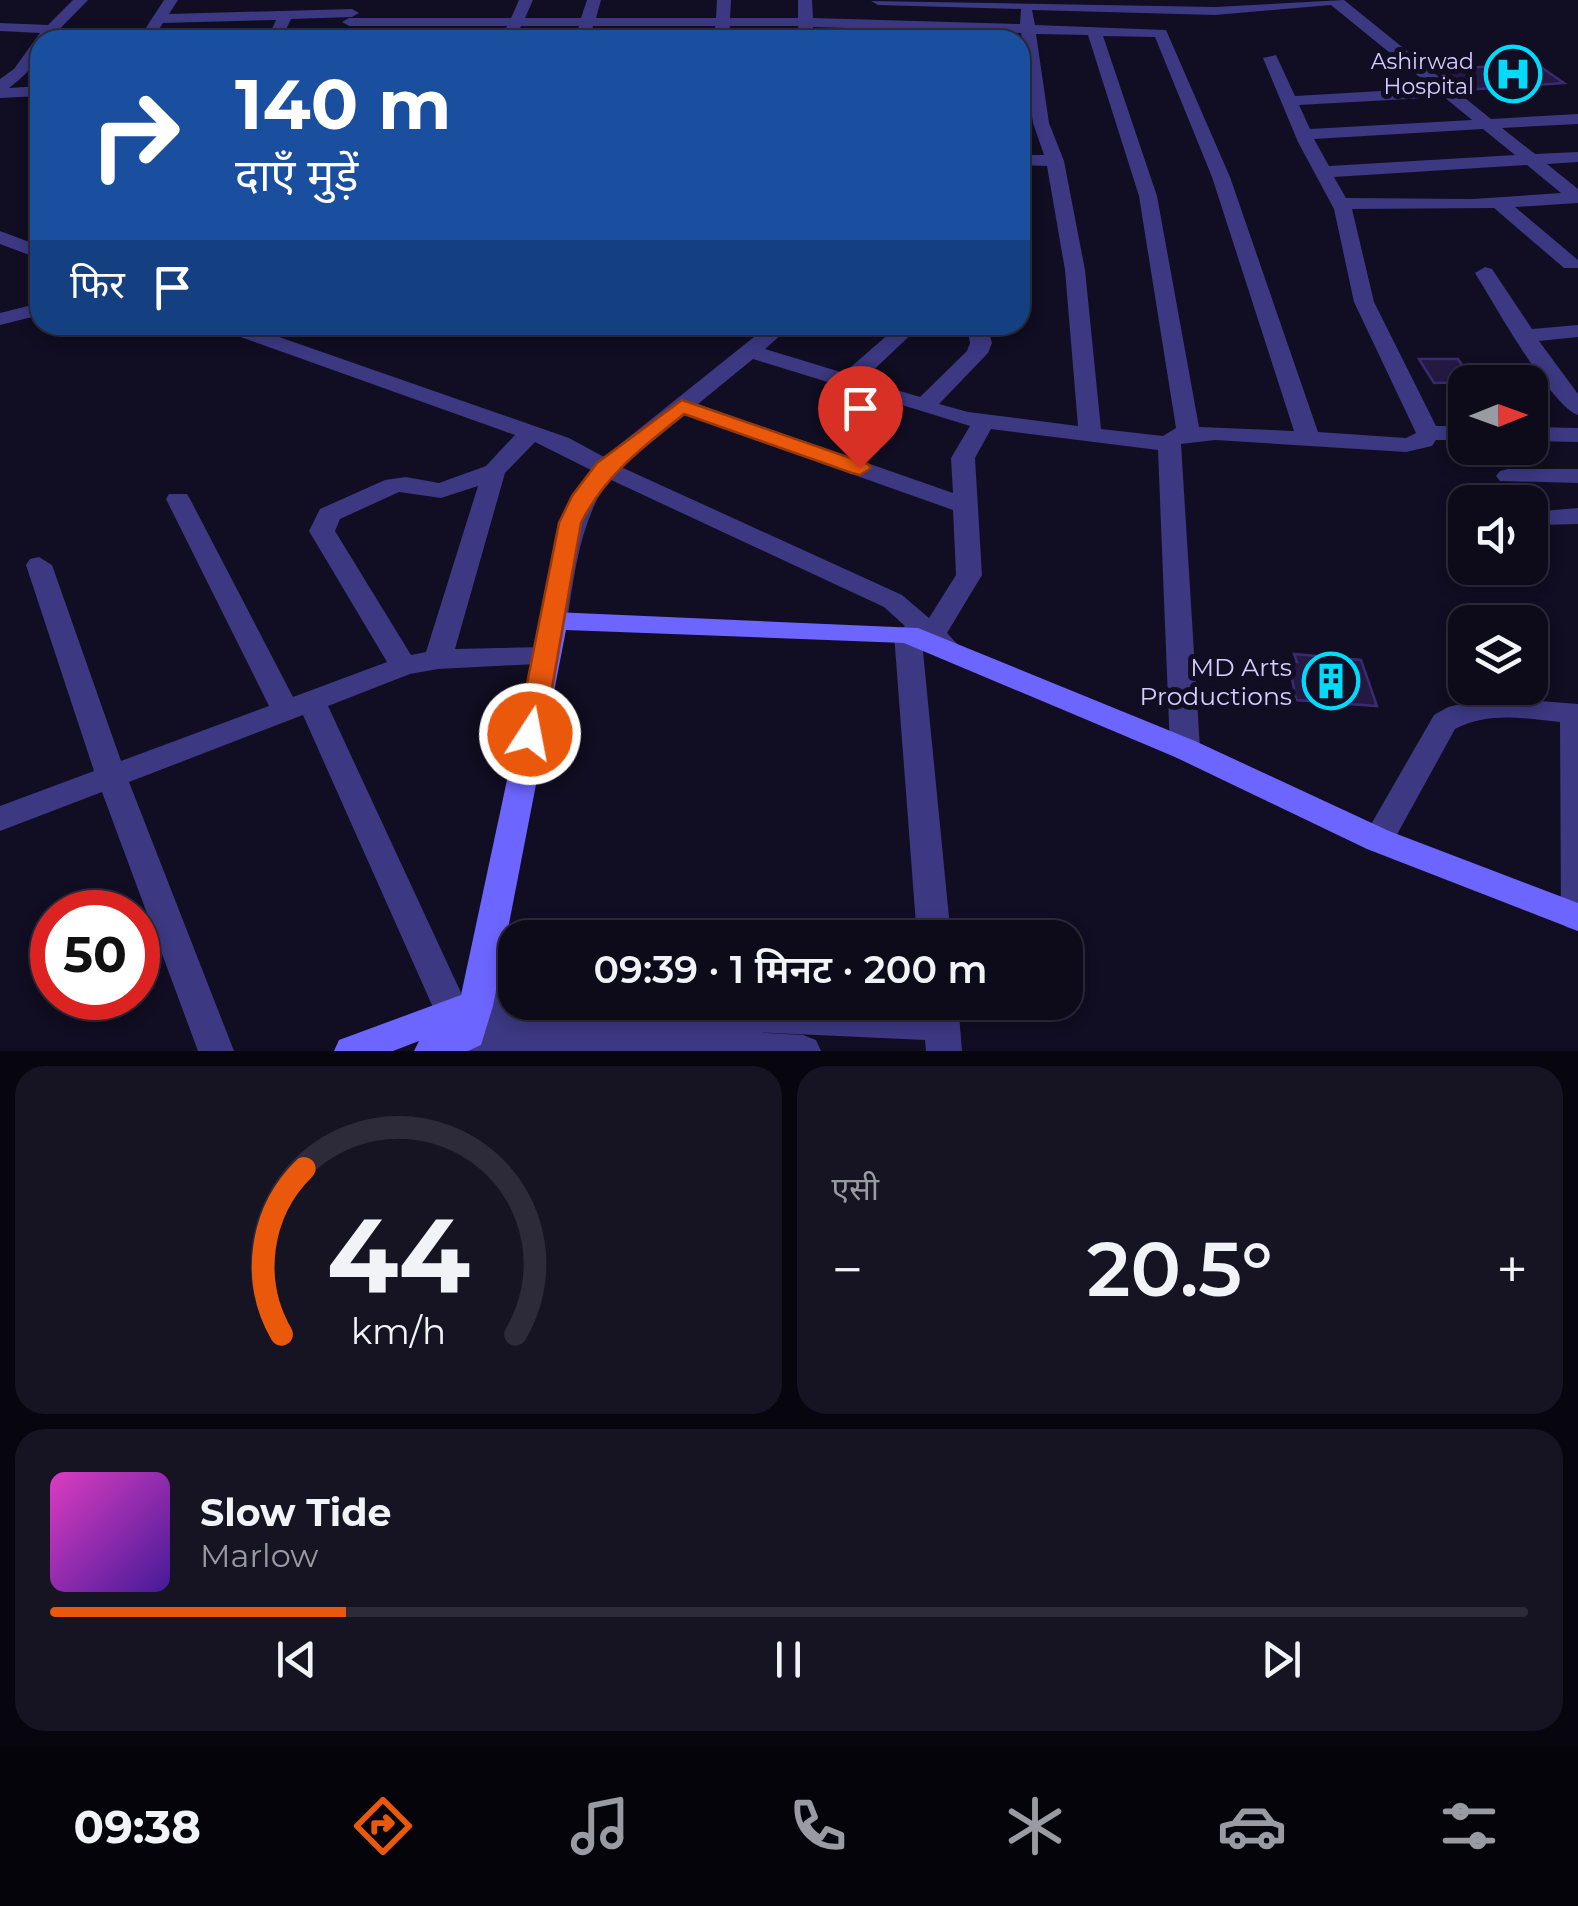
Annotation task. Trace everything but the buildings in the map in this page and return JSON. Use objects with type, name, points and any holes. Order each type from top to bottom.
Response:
[{"type":"main road","points":[[432,1051],[465,1026],[554,620],[929,639],[1185,748],[1378,840],[1578,917]]},
{"type":"main road","points":[[352,1051],[465,1026]]},
{"type":"street","points":[[50,30],[81,0]]},
{"type":"street","points":[[152,30],[171,0]]},
{"type":"street","points":[[512,30],[526,0]]},
{"type":"street","points":[[585,30],[594,0]]},
{"type":"street","points":[[722,30],[724,0]]},
{"type":"street","points":[[804,0],[806,30]]},
{"type":"street","points":[[880,30],[878,0],[1211,5],[1270,0]]},
{"type":"street","points":[[1024,2],[1214,10],[1335,0],[1578,198]]},
{"type":"street","points":[[1024,2],[1028,28]]},
{"type":"street","points":[[158,20],[353,12],[707,30]]},
{"type":"street","points":[[279,30],[285,16]]},
{"type":"street","points":[[208,30],[215,18]]},
{"type":"street","points":[[0,27],[30,34]]},
{"type":"street","points":[[969,30],[1156,31],[1165,36],[1253,266],[1309,441]]},
{"type":"street","points":[[1094,30],[1148,196],[1179,438],[1185,748]]},
{"type":"street","points":[[1030,43],[1041,123],[1055,160],[1074,270],[1090,436]]},
{"type":"street","points":[[0,90],[30,56]]},
{"type":"street","points":[[1272,58],[1304,134],[1340,203],[1364,302],[1428,433]]},
{"type":"street","points":[[0,60],[27,61]]},
{"type":"street","points":[[0,90],[30,91]]},
{"type":"street","points":[[1290,101],[1448,92]]},
{"type":"street","points":[[1304,134],[1578,119]]},
{"type":"street","points":[[1323,172],[1578,156]]},
{"type":"street","points":[[1030,160],[1055,160]]},
{"type":"street","points":[[1340,203],[1499,203],[1578,198]]},
{"type":"street","points":[[1499,203],[1571,264]]},
{"type":"street","points":[[4,242],[30,250]]},
{"type":"street","points":[[1485,273],[1524,336],[1575,401]]},
{"type":"street","points":[[1,318],[30,311]]},
{"type":"street","points":[[1524,336],[1578,330]]},
{"type":"street","points":[[254,335],[561,443],[605,468],[893,601],[929,639]]},
{"type":"street","points":[[554,620],[570,523],[605,468],[770,335]]},
{"type":"street","points":[[847,382],[900,335]]},
{"type":"street","points":[[924,406],[977,353],[982,342],[980,335]]},
{"type":"street","points":[[750,351],[982,423],[1090,436],[1406,445],[1424,441],[1428,433]]},
{"type":"street","points":[[682,406],[967,506]]},
{"type":"street","points":[[934,920],[929,639],[969,575],[963,458],[982,423]]},
{"type":"street","points":[[404,666],[322,531],[323,521],[329,514],[394,486],[406,484],[441,492],[494,471],[530,432]]},
{"type":"street","points":[[1428,433],[1448,434]]},
{"type":"street","points":[[1548,434],[1578,435]]},
{"type":"street","points":[[438,659],[494,471]]},
{"type":"street","points":[[1508,476],[1578,476]]},
{"type":"street","points":[[178,499],[298,705],[465,1026],[711,1038],[803,1051]]},
{"type":"street","points":[[1548,517],[1578,516]]},
{"type":"street","points":[[39,566],[112,776],[216,1051]]},
{"type":"street","points":[[0,819],[404,666],[438,659],[546,656]]},
{"type":"street","points":[[1378,840],[1444,722],[1459,711],[1490,708],[1576,714],[1578,917]]},
{"type":"street","points":[[711,1038],[942,1026]]},
{"type":"place","name":"Ashirwad Hospital","points":[[1513,74]]},
{"type":"place","name":"MD Arts Productions","points":[[1331,681]]},
{"type":"route","points":[[530,734],[570,523],[605,468],[682,406],[860,468]]}]
